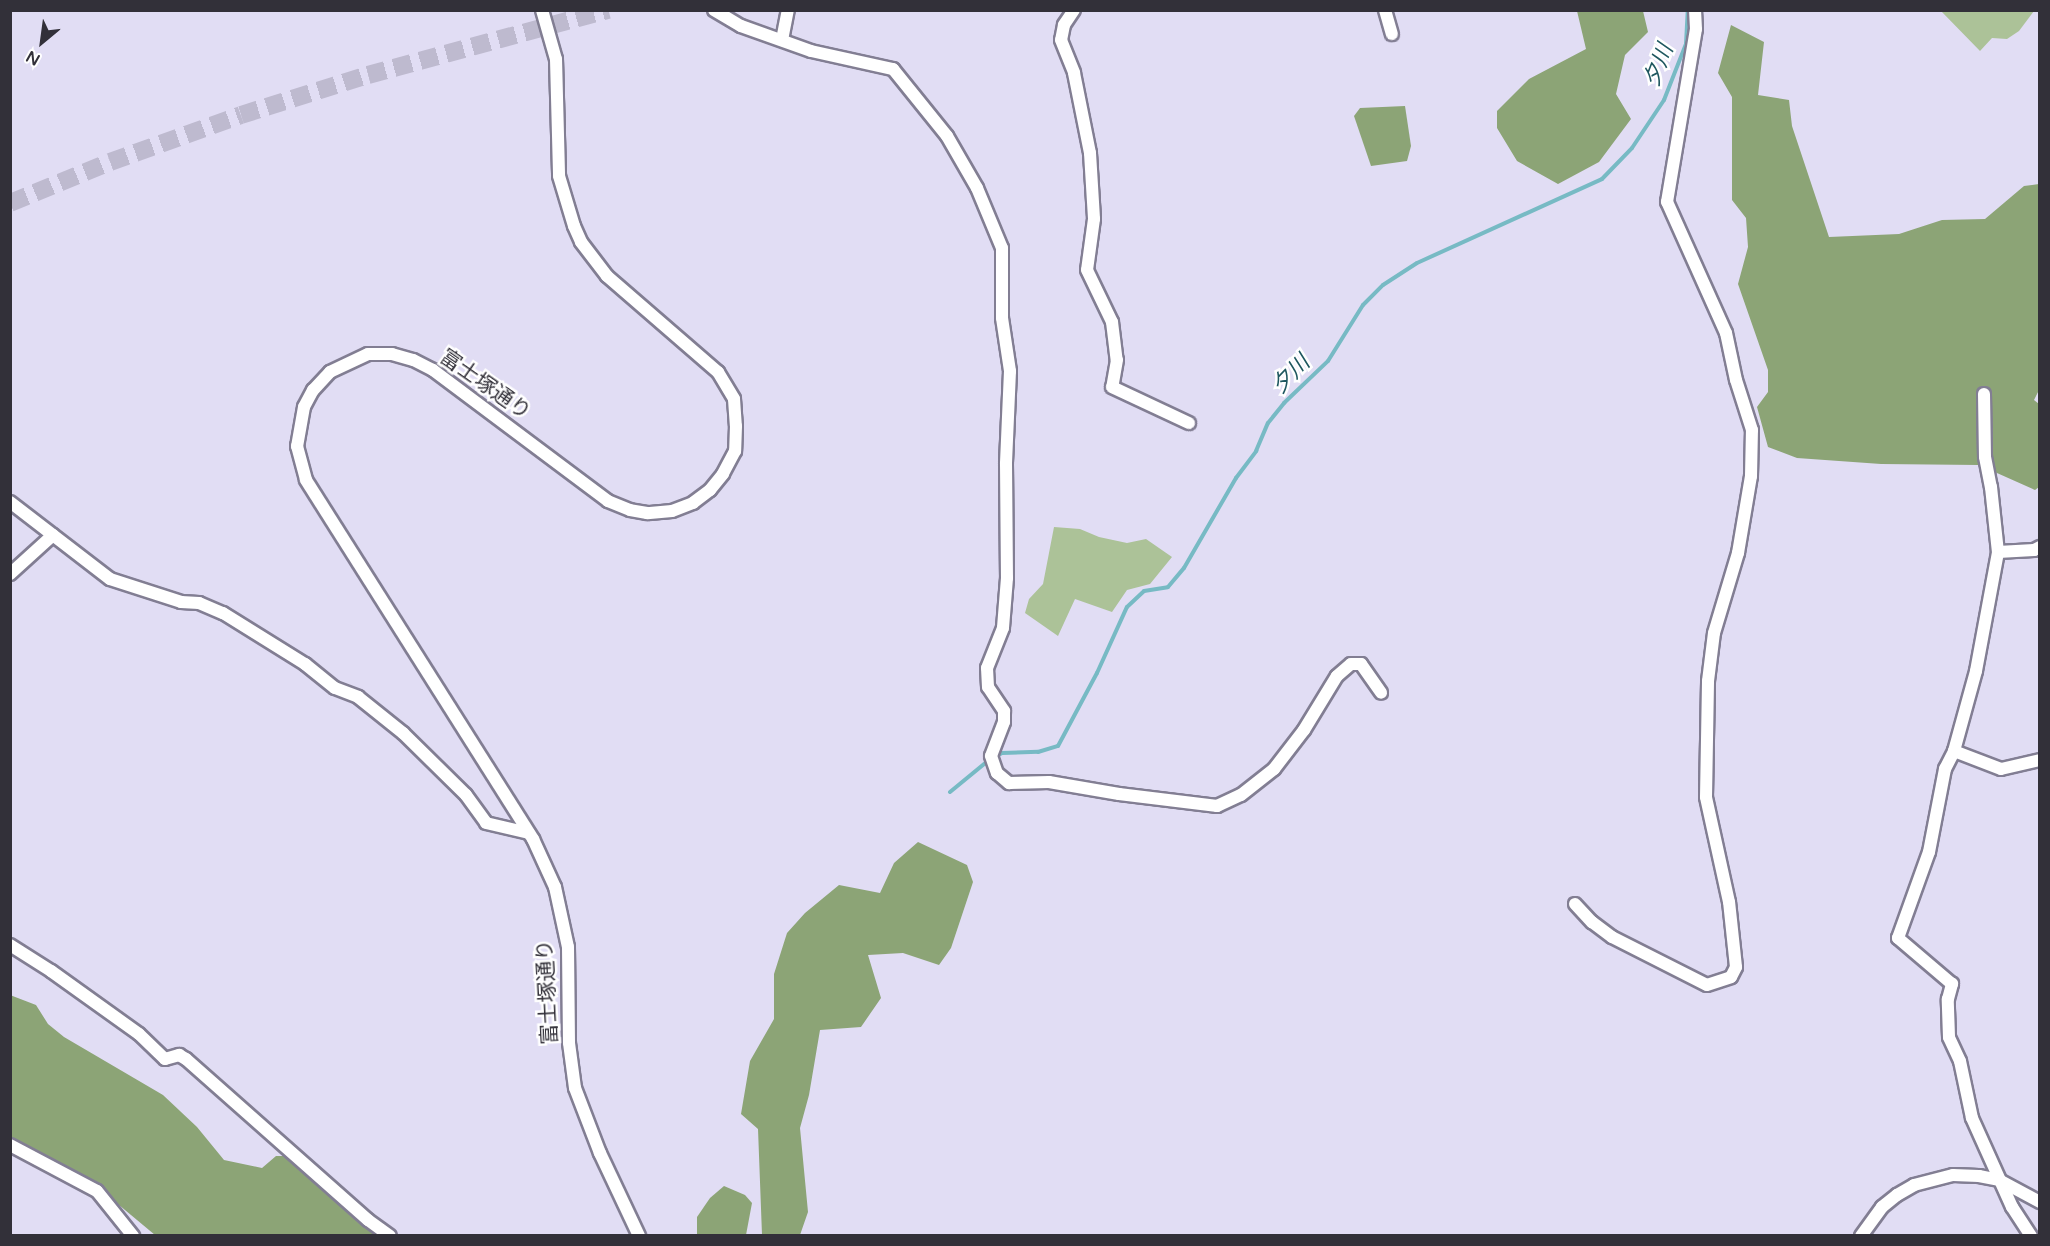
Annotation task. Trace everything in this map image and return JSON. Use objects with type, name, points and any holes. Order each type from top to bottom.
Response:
[{"type":"street","name":"富士塚通り","points":[[542,10],[556,59],[559,176],[574,226],[587,251],[607,276],[718,372],[734,399],[736,426],[735,451],[723,474],[710,490],[693,502],[672,511],[647,513],[630,510],[608,501],[433,370],[413,360],[392,354],[368,354],[330,372],[313,390],[304,407],[297,446],[306,480],[529,833],[555,887],[568,948],[568,1033],[575,1088],[600,1153],[639,1236]]},
{"type":"street","points":[[714,10],[741,26],[811,51],[893,69],[947,136],[977,188],[1002,248],[1002,318],[1010,371],[1006,464],[1007,578],[1003,628],[987,668],[988,687],[1004,711],[1004,722],[991,756],[997,773],[1009,783],[1049,782],[1119,794],[1217,806],[1240,795],[1274,769],[1304,730],[1337,676],[1351,664],[1361,664],[1382,693]]},
{"type":"street","points":[[782,40],[788,10]]},
{"type":"street","points":[[1074,10],[1064,25],[1061,40],[1074,73],[1090,153],[1094,219],[1087,270],[1112,322],[1118,360],[1112,387],[1190,423]]},
{"type":"street","points":[[1385,10],[1392,34]]},
{"type":"street","points":[[1575,904],[1592,922],[1612,937],[1707,985],[1731,977],[1736,967],[1729,902],[1706,797],[1708,681],[1714,633],[1738,553],[1751,476],[1752,430],[1736,380],[1726,333],[1667,202],[1696,29],[1695,10]]},
{"type":"street","points":[[1984,394],[1985,457],[1991,487],[1998,552],[1976,670],[1954,751],[1946,769],[1929,852],[1898,938],[1952,984],[1948,999],[1949,1037],[1960,1061],[1972,1119],[1999,1180],[2031,1236]]},
{"type":"street","points":[[10,502],[110,579],[181,602],[199,603],[223,613],[305,664],[335,688],[358,697],[403,733],[466,795],[486,823],[529,833]]},
{"type":"street","points":[[10,574],[52,535]]},
{"type":"street","points":[[1998,552],[2034,550],[2040,547]]},
{"type":"street","points":[[1954,751],[2001,769],[2040,760]]},
{"type":"street","points":[[10,945],[51,971],[139,1034],[165,1059],[180,1055],[186,1059],[368,1220],[390,1236]]},
{"type":"street","points":[[10,1145],[97,1191],[133,1236]]},
{"type":"street","points":[[1861,1236],[1882,1207],[1914,1185],[1953,1175],[1979,1176],[1999,1180],[2040,1202]]},
{"type":"green space","points":[[1577,11],[1643,11],[1648,32],[1625,55],[1616,94],[1631,119],[1599,162],[1558,184],[1517,161],[1497,128],[1497,111],[1529,79],[1586,49]]},
{"type":"green space","points":[[1941,11],[2034,11],[2019,31],[2007,39],[1992,38],[1980,51]]},
{"type":"green space","points":[[1731,25],[1764,42],[1758,95],[1789,100],[1792,126],[1829,237],[1899,234],[1942,220],[1985,219],[2024,186],[2039,184],[2040,388],[2034,400],[2039,404],[2039,487],[2035,490],[1979,465],[1881,464],[1797,458],[1768,447],[1757,407],[1768,392],[1768,370],[1738,284],[1748,247],[1746,218],[1732,200],[1732,97],[1718,73]]},
{"type":"green space","points":[[1405,106],[1411,146],[1407,161],[1371,166],[1354,116],[1360,108]]},
{"type":"green space","points":[[1054,527],[1080,529],[1099,537],[1127,543],[1146,539],[1172,557],[1150,584],[1127,590],[1112,612],[1075,599],[1058,636],[1025,613],[1029,599],[1043,584]]},
{"type":"green space","points":[[918,842],[967,865],[973,882],[951,948],[939,965],[903,953],[868,955],[881,998],[861,1027],[820,1030],[809,1095],[800,1128],[808,1212],[800,1235],[762,1235],[758,1129],[741,1114],[750,1061],[774,1019],[774,974],[787,933],[805,913],[839,885],[880,893],[894,863]]},
{"type":"green space","points":[[10,995],[36,1005],[48,1024],[64,1037],[163,1095],[197,1127],[224,1160],[262,1168],[276,1156],[287,1156],[378,1235],[155,1235],[95,1185],[11,1145]]},
{"type":"green space","points":[[724,1186],[745,1195],[752,1203],[746,1235],[697,1235],[697,1217],[710,1198]]},
{"type":"waterway","name":"夕川","points":[[995,757],[1002,753],[1038,752],[1058,746],[1097,673],[1127,607],[1144,591],[1168,587],[1184,568],[1236,478],[1256,451],[1268,423],[1284,403],[1328,361],[1363,305],[1383,285],[1417,263],[1602,179],[1632,148],[1664,100],[1686,44],[1688,10]]},
{"type":"waterway","name":"夕川","points":[[950,792],[989,760]]},
{"type":"tunnel","points":[[10,203],[110,162],[241,115],[368,75],[608,10]]}]
